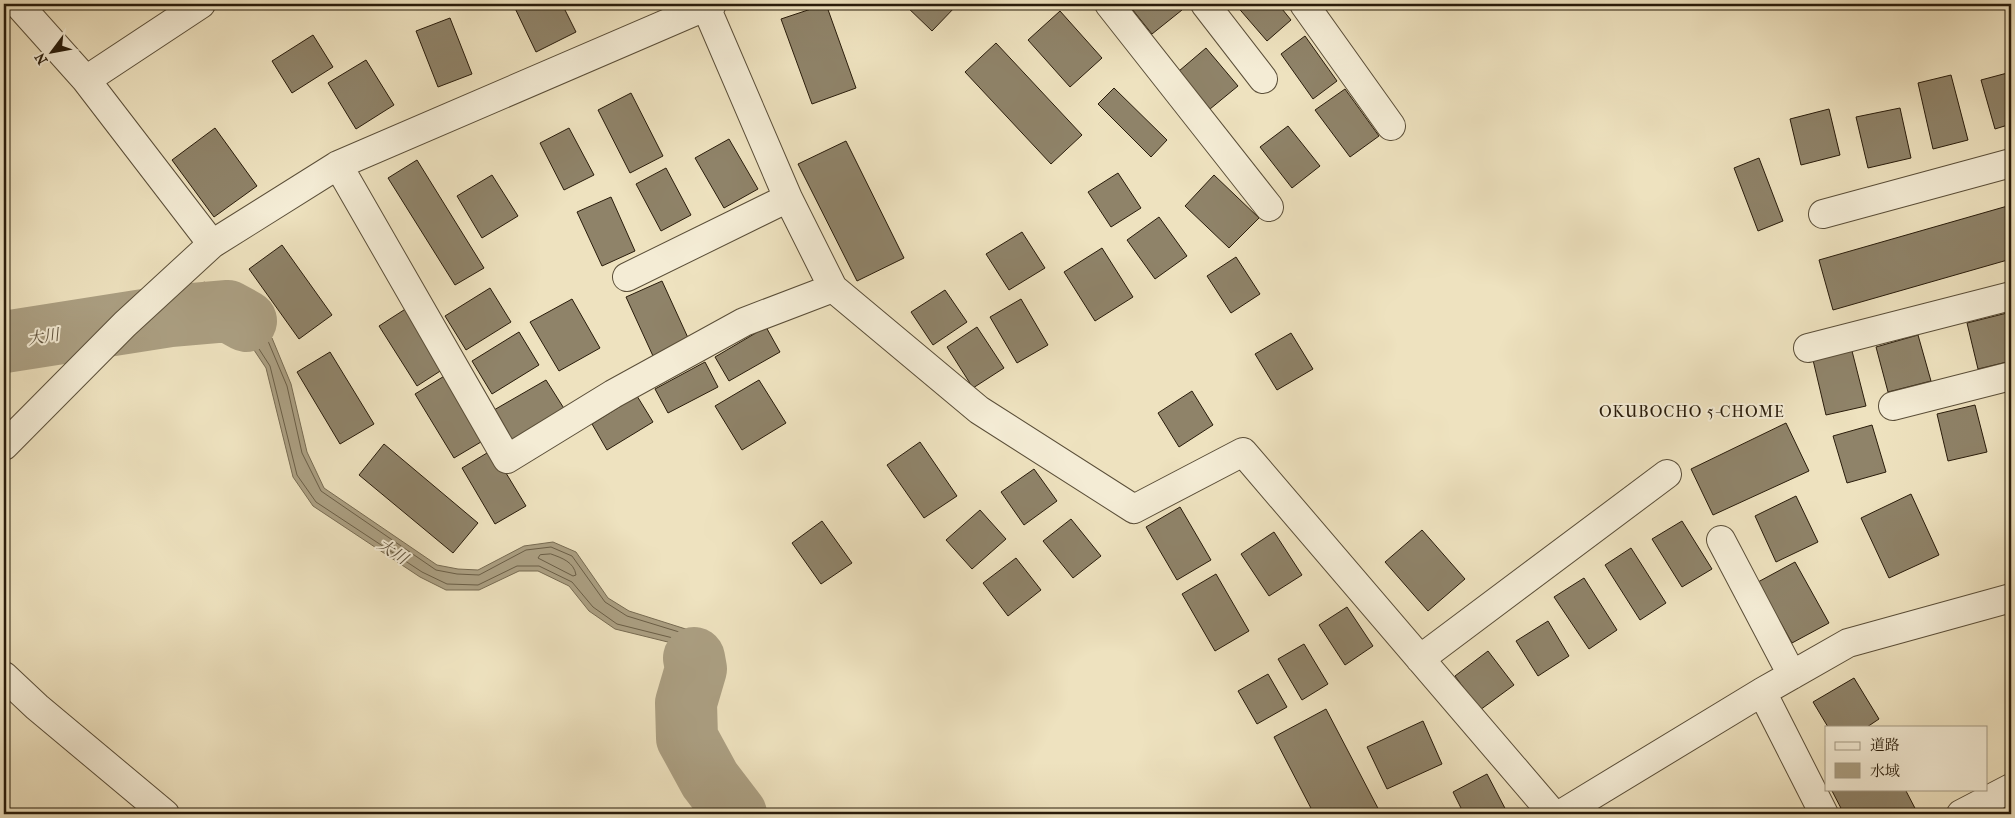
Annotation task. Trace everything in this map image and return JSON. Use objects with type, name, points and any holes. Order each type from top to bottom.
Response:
[{"type":"street","points":[[18,4],[86,80],[212,244]]},
{"type":"street","points":[[86,80],[201,4]]},
{"type":"street","points":[[1109,4],[1269,206]]},
{"type":"street","points":[[1205,4],[1262,79]]},
{"type":"street","points":[[1304,4],[1391,126]]},
{"type":"street","points":[[4,446],[125,324],[212,244],[338,165],[709,5],[788,198],[833,288],[979,410],[1134,509],[1243,452],[1553,814]]},
{"type":"street","points":[[1823,214],[2011,164]]},
{"type":"street","points":[[338,165],[507,459],[613,394],[744,322],[833,288]]},
{"type":"street","points":[[627,277],[788,198]]},
{"type":"street","points":[[1808,348],[2011,296]]},
{"type":"street","points":[[1892,406],[2011,376]]},
{"type":"street","points":[[1420,659],[1667,474]]},
{"type":"street","points":[[1721,540],[1792,675]]},
{"type":"street","points":[[1561,814],[1762,692],[1848,643],[2011,598]]},
{"type":"street","points":[[4,676],[37,707],[165,814]]},
{"type":"street","points":[[1762,692],[1824,814]]},
{"type":"street","points":[[1961,814],[2011,788]]},
{"type":"water","points":[[204,282],[230,292],[272,338],[291,384],[307,452],[324,488],[437,565],[478,570],[524,546],[553,542],[576,552],[608,598],[629,611],[692,631],[708,650],[709,676],[699,737],[681,746],[680,722],[682,700],[690,655],[680,645],[615,629],[589,611],[569,586],[538,571],[519,571],[479,590],[446,590],[420,577],[313,506],[293,477],[266,368],[246,338],[236,327],[209,324],[142,334]]},
{"type":"water","points":[[111,314],[81,344],[4,354],[4,330]]},
{"type":"water","points":[[707,744],[735,791],[756,814],[726,814],[687,756]]},
{"type":"building","points":[[513,4],[562,4],[576,32],[536,52]]},
{"type":"building","points":[[826,4],[856,88],[812,104],[781,19]]},
{"type":"building","points":[[904,4],[956,4],[957,5],[932,31]]},
{"type":"building","points":[[1128,4],[1177,4],[1182,10],[1152,34]]},
{"type":"building","points":[[1235,4],[1278,4],[1291,20],[1267,41]]},
{"type":"building","points":[[1060,11],[1102,58],[1070,87],[1028,40]]},
{"type":"building","points":[[450,18],[472,74],[438,87],[416,31]]},
{"type":"building","points":[[313,35],[333,67],[292,93],[272,61]]},
{"type":"building","points":[[1305,36],[1337,81],[1313,99],[1281,54]]},
{"type":"building","points":[[996,43],[1082,135],[1051,164],[965,72]]},
{"type":"building","points":[[1206,48],[1238,86],[1210,109],[1179,71]]},
{"type":"building","points":[[366,60],[394,105],[356,129],[328,83]]},
{"type":"building","points":[[2011,72],[2011,124],[1995,129],[1981,80]]},
{"type":"building","points":[[1951,75],[1968,140],[1933,149],[1918,83]]},
{"type":"building","points":[[1114,88],[1167,140],[1151,157],[1098,104]]},
{"type":"building","points":[[1345,89],[1379,136],[1350,157],[1315,110]]},
{"type":"building","points":[[631,93],[663,156],[630,173],[598,110]]},
{"type":"building","points":[[1900,108],[1911,158],[1868,168],[1856,117]]},
{"type":"building","points":[[1829,109],[1840,155],[1801,165],[1790,119]]},
{"type":"building","points":[[1288,126],[1320,166],[1292,188],[1260,147]]},
{"type":"building","points":[[215,128],[257,186],[214,217],[172,160]]},
{"type":"building","points":[[569,128],[594,175],[564,190],[540,143]]},
{"type":"building","points":[[729,139],[758,189],[724,208],[695,158]]},
{"type":"building","points":[[846,141],[904,258],[857,281],[798,164]]},
{"type":"building","points":[[1759,158],[1783,221],[1758,231],[1734,168]]},
{"type":"building","points":[[417,160],[484,268],[455,285],[388,178]]},
{"type":"building","points":[[666,168],[691,215],[661,231],[636,184]]},
{"type":"building","points":[[1118,173],[1141,208],[1111,227],[1088,192]]},
{"type":"building","points":[[492,175],[518,216],[482,238],[457,196]]},
{"type":"building","points":[[1214,175],[1259,218],[1229,248],[1185,206]]},
{"type":"building","points":[[611,197],[635,251],[602,266],[577,212]]},
{"type":"building","points":[[2011,205],[2011,259],[1833,310],[1819,260]]},
{"type":"building","points":[[1159,217],[1187,256],[1155,279],[1127,240]]},
{"type":"building","points":[[1022,232],[1045,268],[1009,290],[986,254]]},
{"type":"building","points":[[282,245],[332,315],[299,339],[249,269]]},
{"type":"building","points":[[1102,248],[1133,297],[1095,321],[1064,272]]},
{"type":"building","points":[[1236,257],[1260,294],[1231,313],[1207,276]]},
{"type":"building","points":[[662,281],[689,340],[653,356],[626,297]]},
{"type":"building","points":[[490,288],[511,322],[466,350],[445,316]]},
{"type":"building","points":[[945,290],[967,322],[933,345],[911,312]]},
{"type":"building","points":[[572,299],[600,348],[559,371],[530,322]]},
{"type":"building","points":[[1021,299],[1048,345],[1017,363],[990,317]]},
{"type":"building","points":[[407,308],[445,368],[417,386],[379,326]]},
{"type":"building","points":[[2011,312],[2011,361],[1978,369],[1967,323]]},
{"type":"building","points":[[766,327],[780,352],[729,381],[715,357]]},
{"type":"building","points":[[977,327],[1004,368],[973,388],[947,347]]},
{"type":"building","points":[[519,332],[539,365],[492,394],[472,361]]},
{"type":"building","points":[[1291,333],[1313,369],[1277,390],[1255,354]]},
{"type":"building","points":[[1918,335],[1931,381],[1888,392],[1876,347]]},
{"type":"building","points":[[1852,351],[1866,406],[1826,415],[1813,360]]},
{"type":"building","points":[[330,352],[374,424],[340,444],[297,372]]},
{"type":"building","points":[[705,362],[718,387],[668,413],[655,389]]},
{"type":"building","points":[[446,375],[486,439],[454,458],[415,394]]},
{"type":"building","points":[[546,380],[565,410],[513,442],[494,410]]},
{"type":"building","points":[[759,380],[786,423],[742,450],[715,406]]},
{"type":"building","points":[[1192,391],[1213,425],[1179,447],[1158,413]]},
{"type":"building","points":[[637,396],[653,422],[607,450],[592,424]]},
{"type":"building","points":[[1975,405],[1987,452],[1948,461],[1937,414]]},
{"type":"building","points":[[1786,423],[1809,471],[1713,515],[1691,469]]},
{"type":"building","points":[[1872,425],[1886,472],[1847,483],[1833,436]]},
{"type":"building","points":[[920,442],[957,496],[924,518],[887,465]]},
{"type":"building","points":[[384,444],[478,523],[453,553],[359,475]]},
{"type":"building","points":[[492,450],[526,506],[495,524],[462,468]]},
{"type":"building","points":[[1034,469],[1057,501],[1024,525],[1001,492]]},
{"type":"building","points":[[1911,494],[1939,555],[1889,578],[1861,518]]},
{"type":"building","points":[[1796,496],[1818,542],[1776,562],[1755,516]]},
{"type":"building","points":[[1180,507],[1211,560],[1177,580],[1146,527]]},
{"type":"building","points":[[980,510],[1006,539],[972,569],[946,540]]},
{"type":"building","points":[[1071,519],[1101,556],[1073,578],[1043,541]]},
{"type":"building","points":[[822,521],[852,563],[821,584],[792,543]]},
{"type":"building","points":[[1682,521],[1712,569],[1682,587],[1652,539]]},
{"type":"building","points":[[1422,530],[1465,579],[1428,611],[1385,562]]},
{"type":"building","points":[[1274,532],[1302,575],[1269,596],[1241,554]]},
{"type":"building","points":[[1631,548],[1666,603],[1640,620],[1605,565]]},
{"type":"building","points":[[1016,558],[1041,590],[1008,616],[983,583]]},
{"type":"building","points":[[1795,562],[1829,623],[1792,643],[1758,582]]},
{"type":"building","points":[[1216,574],[1249,631],[1215,651],[1182,594]]},
{"type":"building","points":[[1584,578],[1617,630],[1589,649],[1554,597]]},
{"type":"building","points":[[1347,607],[1373,646],[1345,665],[1319,625]]},
{"type":"building","points":[[1548,621],[1569,656],[1538,676],[1516,641]]},
{"type":"building","points":[[1304,644],[1328,684],[1302,700],[1278,659]]},
{"type":"building","points":[[1488,651],[1514,685],[1480,710],[1455,676]]},
{"type":"building","points":[[1268,674],[1287,707],[1257,724],[1238,691]]},
{"type":"building","points":[[1854,678],[1879,719],[1868,726],[1827,726],[1813,702]]},
{"type":"building","points":[[1326,709],[1381,814],[1314,814],[1274,737]]},
{"type":"building","points":[[1423,721],[1442,764],[1387,789],[1367,747]]},
{"type":"building","points":[[1487,774],[1508,814],[1464,814],[1453,792]]},
{"type":"building","points":[[1832,790],[1906,790],[1918,814],[1844,814]]},
{"type":"waterway","name":"大川","points":[[4,342],[170,316],[228,311],[246,321]]},
{"type":"waterway","name":"大川","points":[[694,658],[696,669],[686,703],[687,738],[710,780],[736,814]]},
{"type":"district","name":"OKUBOCHO 5-CHOME","points":[[1692,411]]}]
